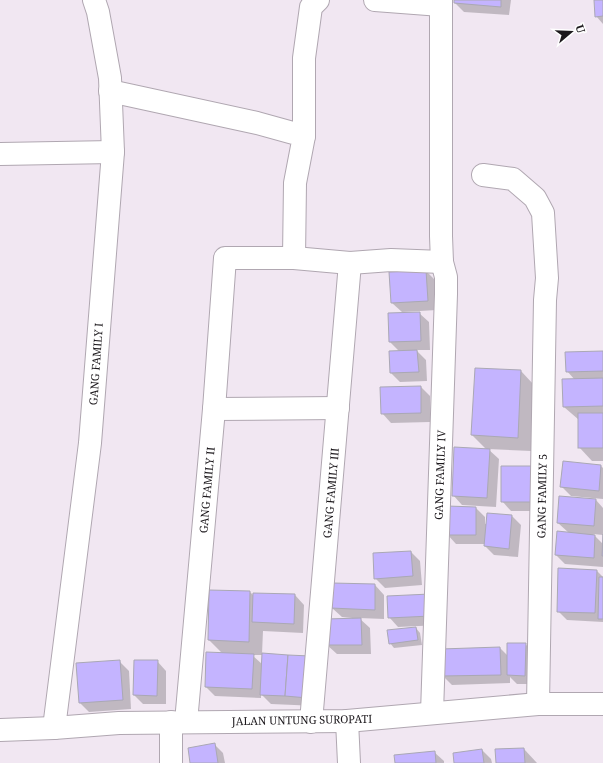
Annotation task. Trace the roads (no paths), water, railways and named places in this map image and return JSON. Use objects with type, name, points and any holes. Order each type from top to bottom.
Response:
[{"type":"street","name":"GANG FAMILY I","points":[[54,728],[90,443],[113,152],[110,78],[98,12],[94,0]]},
{"type":"street","points":[[318,0],[311,7],[304,58],[304,136],[295,183],[294,258],[350,263],[391,260],[442,262]]},
{"type":"street","points":[[375,0],[441,3]]},
{"type":"street","name":"GANG FAMILY IV","points":[[432,714],[446,294],[446,277],[442,262],[441,236],[441,3]]},
{"type":"street","points":[[110,91],[257,123],[304,136]]},
{"type":"street","points":[[0,154],[113,152]]},
{"type":"street","name":"GANG FAMILY 5","points":[[483,176],[513,179],[536,198],[543,214],[547,278],[538,704]]},
{"type":"street","name":"GANG FAMILY II","points":[[171,763],[178,722],[214,409],[225,258],[294,258]]},
{"type":"street","name":"GANG FAMILY III","points":[[311,722],[350,263]]},
{"type":"street","points":[[214,409],[338,408]]},
{"type":"street","name":"JALAN UNTUNG SUROPATI","points":[[0,730],[54,728],[119,722],[347,721],[538,704],[603,704]]},
{"type":"street","points":[[347,721],[348,763]]}]
